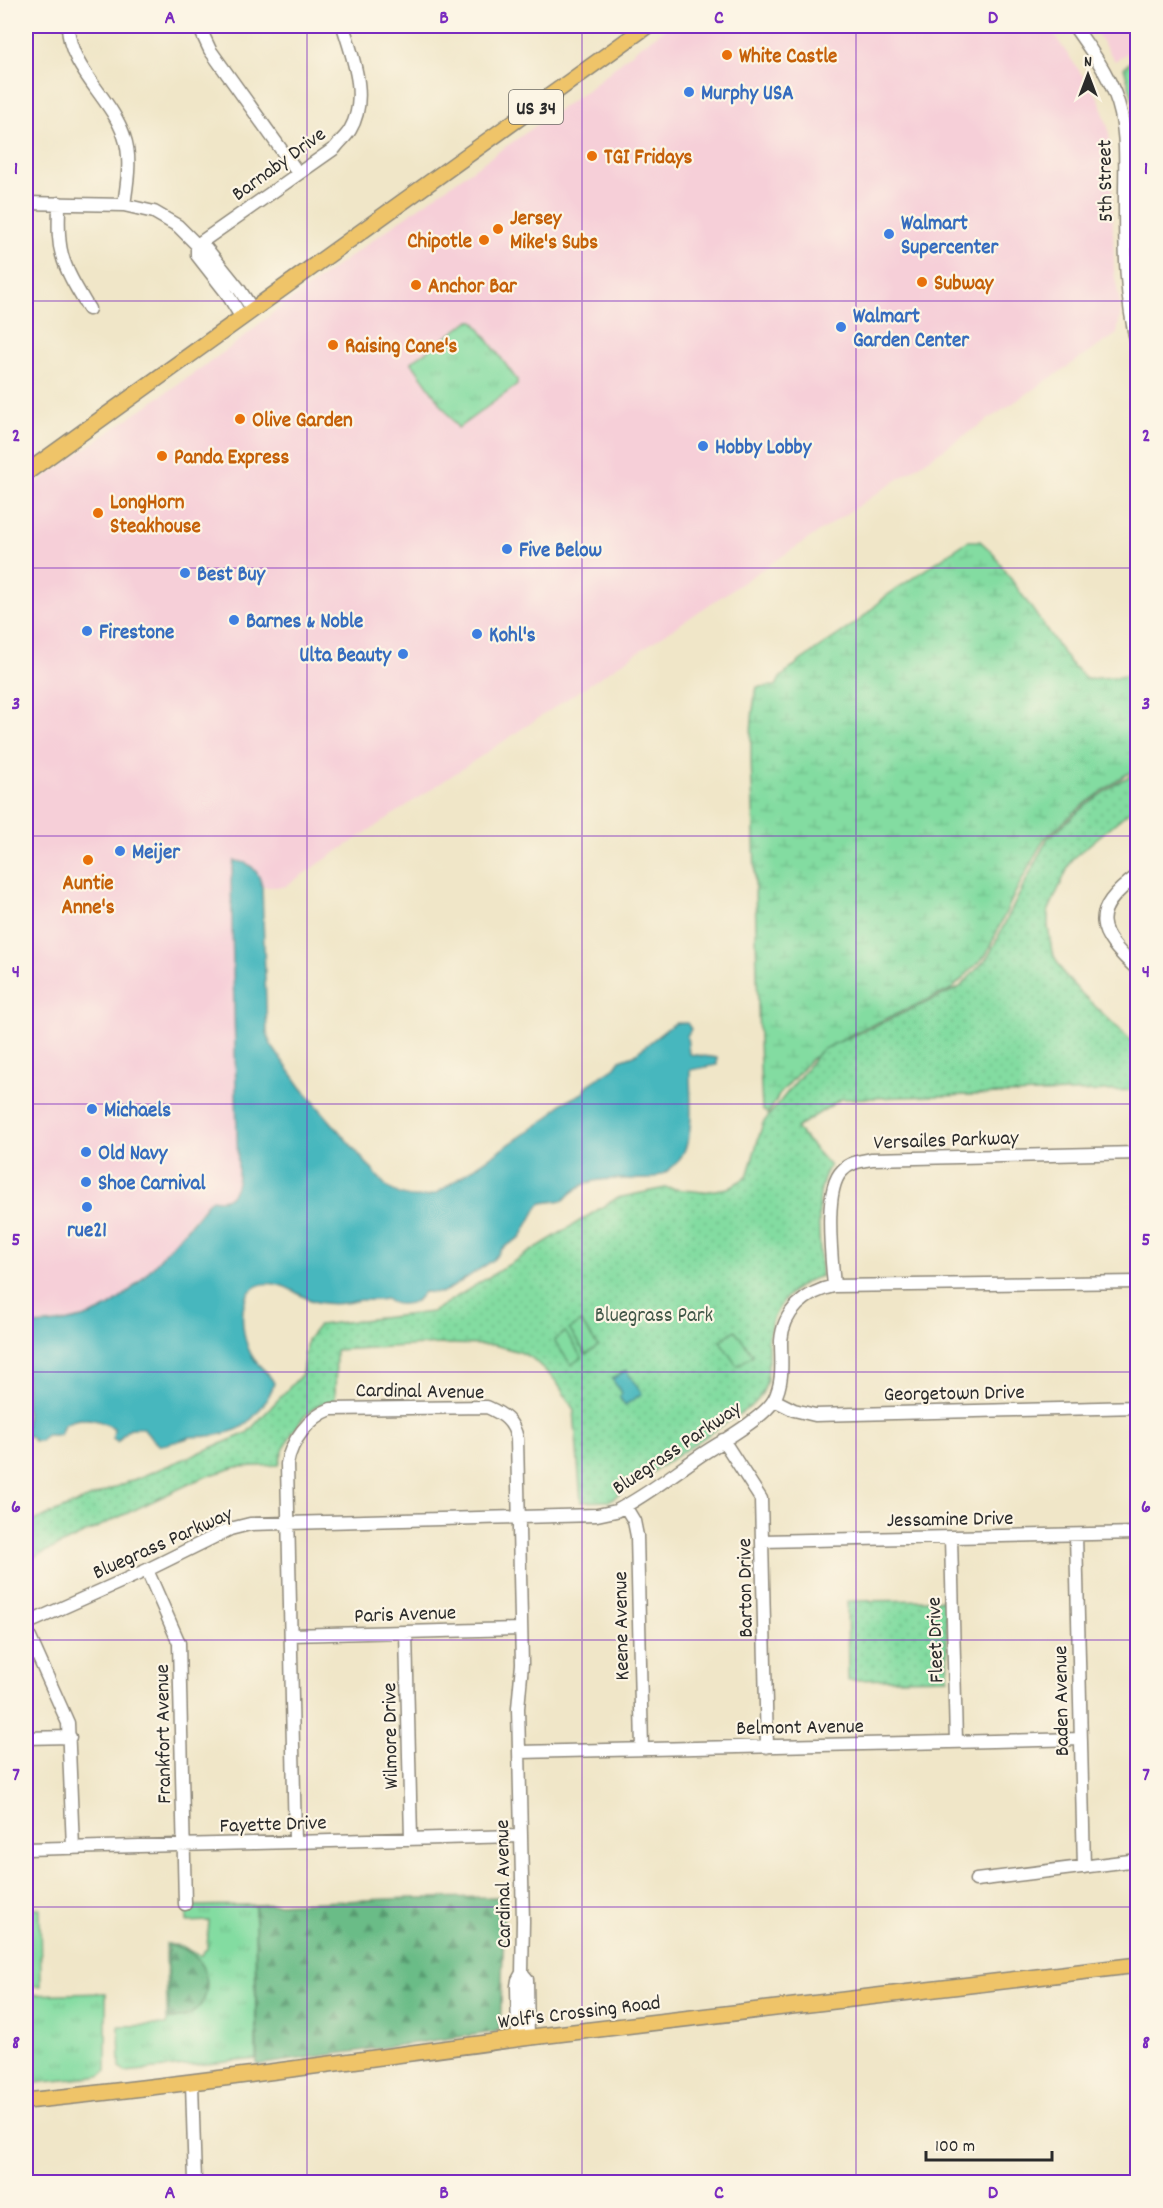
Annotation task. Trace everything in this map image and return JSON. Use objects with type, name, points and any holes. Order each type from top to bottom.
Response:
[{"type":"main road","name":"US 34","points":[[26,473],[647,26]]},
{"type":"main road","name":"Wolf's Crossing Road","points":[[26,2101],[192,2083],[827,2000],[1137,1965]]},
{"type":"street","points":[[68,26],[73,51],[117,119],[125,137],[129,160],[124,205]]},
{"type":"street","points":[[202,26],[210,50],[298,173]]},
{"type":"street","name":"Barnaby Drive","points":[[197,245],[334,148],[350,130],[358,105],[358,81],[343,26]]},
{"type":"street","name":"5th Street","points":[[1074,26],[1108,78],[1121,114],[1124,147],[1125,267],[1137,348]]},
{"type":"street","points":[[26,203],[124,205],[154,212],[177,226],[197,245],[197,255],[247,314]]},
{"type":"street","points":[[58,203],[58,236],[62,255],[68,272],[89,309]]},
{"type":"street","points":[[1137,875],[1114,894],[1107,904],[1104,923],[1109,940],[1137,970]]},
{"type":"street","name":"Versailes Parkway","points":[[834,1286],[831,1192],[838,1175],[856,1162],[872,1159],[1137,1153]]},
{"type":"street","points":[[774,1400],[782,1375],[781,1340],[786,1321],[797,1304],[824,1288],[834,1286],[1137,1282]]},
{"type":"street","name":"Georgetown Drive","points":[[774,1400],[794,1410],[815,1415],[1137,1407]]},
{"type":"street","name":"Bluegrass Parkway","points":[[26,1624],[147,1570],[230,1529],[250,1524],[610,1513],[625,1506],[763,1413],[774,1400]]},
{"type":"street","name":"Cardinal Avenue","points":[[295,1841],[287,1464],[291,1448],[313,1418],[331,1409],[487,1407],[509,1420],[515,1431],[522,1664],[518,1708],[522,1973],[517,1986],[523,2038]]},
{"type":"street","name":"Barton Drive","points":[[723,1440],[759,1492],[762,1506],[767,1747]]},
{"type":"street","name":"Keene Avenue","points":[[625,1506],[634,1521],[637,1536],[642,1748]]},
{"type":"street","name":"Jessamine Drive","points":[[763,1540],[1137,1533]]},
{"type":"street","name":"Baden Avenue","points":[[1076,1535],[1084,1867]]},
{"type":"street","name":"Fleet Drive","points":[[951,1538],[956,1742]]},
{"type":"street","name":"Frankfort Avenue","points":[[147,1570],[179,1642],[185,1904]]},
{"type":"street","points":[[26,1629],[66,1716],[70,1737],[74,1848]]},
{"type":"street","name":"Paris Avenue","points":[[291,1635],[520,1629]]},
{"type":"street","name":"Wilmore Drive","points":[[406,1633],[411,1838]]},
{"type":"street","points":[[26,1738],[70,1737]]},
{"type":"street","name":"Belmont Avenue","points":[[520,1752],[1081,1739]]},
{"type":"street","name":"Fayette Drive","points":[[26,1849],[521,1836]]},
{"type":"street","points":[[976,1880],[1137,1860]]},
{"type":"street","points":[[192,2083],[195,2182]]},
{"type":"shaded area","points":[[670,26],[1048,26],[1099,99],[1108,127],[1111,150],[1114,272],[1121,309],[1117,334],[284,887],[262,887],[260,878],[234,866],[231,881],[238,1177],[234,1194],[223,1200],[212,1199],[208,1202],[144,1278],[125,1296],[103,1311],[70,1321],[26,1325],[26,490],[231,347],[275,311],[399,221],[590,88],[640,46]]},
{"type":"shaded area","points":[[1092,26],[1137,26],[1137,46],[1115,61]]},
{"type":"green space","points":[[1137,55],[1137,128],[1136,110],[1124,68]]},
{"type":"green space","points":[[469,321],[474,321],[477,325],[517,380],[517,385],[458,428],[411,362]]},
{"type":"green space","points":[[968,541],[980,541],[992,552],[1070,663],[1087,679],[1138,675],[1137,770],[1125,775],[1082,806],[1044,839],[986,955],[952,989],[852,1034],[811,1059],[779,1095],[768,1114],[762,1109],[760,1074],[751,760],[752,722],[757,687],[776,686],[780,678],[800,661],[860,620],[886,596]]},
{"type":"green space","name":"Bluegrass Park","points":[[1137,773],[1137,817],[1131,810],[1072,859],[1048,912],[1048,926],[1052,952],[1064,974],[1137,1046],[1137,1090],[841,1099],[796,1128],[830,1166],[824,1177],[819,1204],[821,1276],[810,1280],[791,1293],[777,1311],[769,1333],[766,1385],[753,1405],[609,1501],[581,1502],[574,1410],[556,1381],[533,1359],[520,1352],[494,1345],[442,1344],[336,1350],[335,1401],[314,1408],[300,1422],[289,1439],[279,1465],[237,1467],[204,1477],[26,1561],[26,1524],[247,1433],[302,1374],[307,1340],[319,1325],[432,1312],[617,1198],[665,1188],[703,1192],[728,1188],[747,1177],[763,1123],[821,1050],[959,988],[988,957],[1047,839],[1086,805],[1120,781]]},
{"type":"green space","points":[[581,1322],[598,1346],[586,1354],[569,1329]]},
{"type":"green space","points":[[735,1330],[753,1355],[737,1366],[720,1341]]},
{"type":"green space","points":[[565,1332],[582,1357],[571,1365],[554,1340]]},
{"type":"green space","points":[[946,1600],[948,1678],[848,1680],[847,1601]]},
{"type":"green space","points":[[501,1897],[504,1930],[500,2029],[495,2032],[257,2065],[255,1905],[409,1898]]},
{"type":"green space","points":[[255,1905],[256,2059],[125,2072],[120,2067],[119,2026],[167,2025],[166,1944],[182,1946],[200,1956],[207,1948],[209,1921],[187,1922],[187,1906]]},
{"type":"green space","points":[[26,1909],[40,1909],[41,1986],[26,1986]]},
{"type":"green space","points":[[168,1946],[181,1948],[191,1953],[205,1972],[207,1983],[206,1995],[191,2014],[169,2020]]},
{"type":"green space","points":[[106,1993],[106,2071],[100,2076],[26,2084],[26,1995]]},
{"type":"water","points":[[234,861],[250,865],[259,877],[262,887],[267,1033],[271,1045],[301,1087],[386,1186],[398,1194],[424,1197],[437,1193],[548,1118],[562,1103],[583,1093],[588,1085],[615,1067],[620,1060],[634,1055],[676,1023],[687,1023],[691,1029],[687,1036],[689,1054],[717,1058],[717,1065],[690,1070],[689,1135],[678,1162],[666,1172],[650,1179],[593,1181],[583,1185],[564,1200],[542,1203],[538,1206],[521,1237],[503,1248],[492,1261],[441,1293],[424,1292],[416,1301],[404,1304],[396,1304],[386,1299],[331,1304],[312,1301],[279,1285],[265,1284],[255,1287],[248,1294],[244,1304],[245,1339],[254,1360],[274,1383],[259,1410],[242,1427],[222,1434],[190,1437],[159,1445],[143,1428],[126,1430],[117,1442],[113,1438],[114,1428],[96,1420],[84,1419],[64,1424],[60,1435],[46,1435],[40,1441],[34,1441],[29,1436],[26,1437],[26,1325],[76,1320],[110,1306],[139,1281],[208,1202],[212,1199],[228,1198],[236,1187],[238,1176],[231,881]]},
{"type":"water","points":[[626,1370],[642,1394],[625,1405],[619,1397],[622,1394],[612,1379]]},
{"type":"place","name":"White Castle","points":[[727,55]]},
{"type":"place","name":"Murphy USA","points":[[689,92]]},
{"type":"place","name":"TGI Fridays","points":[[592,156]]},
{"type":"place","name":"Jersey Mike's Subs","points":[[498,229]]},
{"type":"place","name":"Walmart Supercenter","points":[[889,234]]},
{"type":"place","name":"Chipotle","points":[[484,240]]},
{"type":"place","name":"Subway","points":[[922,282]]},
{"type":"place","name":"Anchor Bar","points":[[416,285]]},
{"type":"place","name":"Walmart Garden Center","points":[[841,327]]},
{"type":"place","name":"Raising Cane's","points":[[333,345]]},
{"type":"place","name":"Olive Garden","points":[[240,419]]},
{"type":"place","name":"Hobby Lobby","points":[[703,446]]},
{"type":"place","name":"Panda Express","points":[[162,456]]},
{"type":"place","name":"LongHorn Steakhouse","points":[[98,513]]},
{"type":"place","name":"Five Below","points":[[507,549]]},
{"type":"place","name":"Best Buy","points":[[185,573]]},
{"type":"place","name":"Barnes & Noble","points":[[234,620]]},
{"type":"place","name":"Firestone","points":[[87,631]]},
{"type":"place","name":"Kohl's","points":[[477,634]]},
{"type":"place","name":"Ulta Beauty","points":[[403,654]]},
{"type":"place","name":"Meijer","points":[[120,851]]},
{"type":"place","name":"Auntie Anne's","points":[[88,860]]},
{"type":"place","name":"Michaels","points":[[92,1109]]},
{"type":"place","name":"Old Navy","points":[[86,1152]]},
{"type":"place","name":"Shoe Carnival","points":[[86,1182]]},
{"type":"place","name":"rue21","points":[[87,1207]]}]
